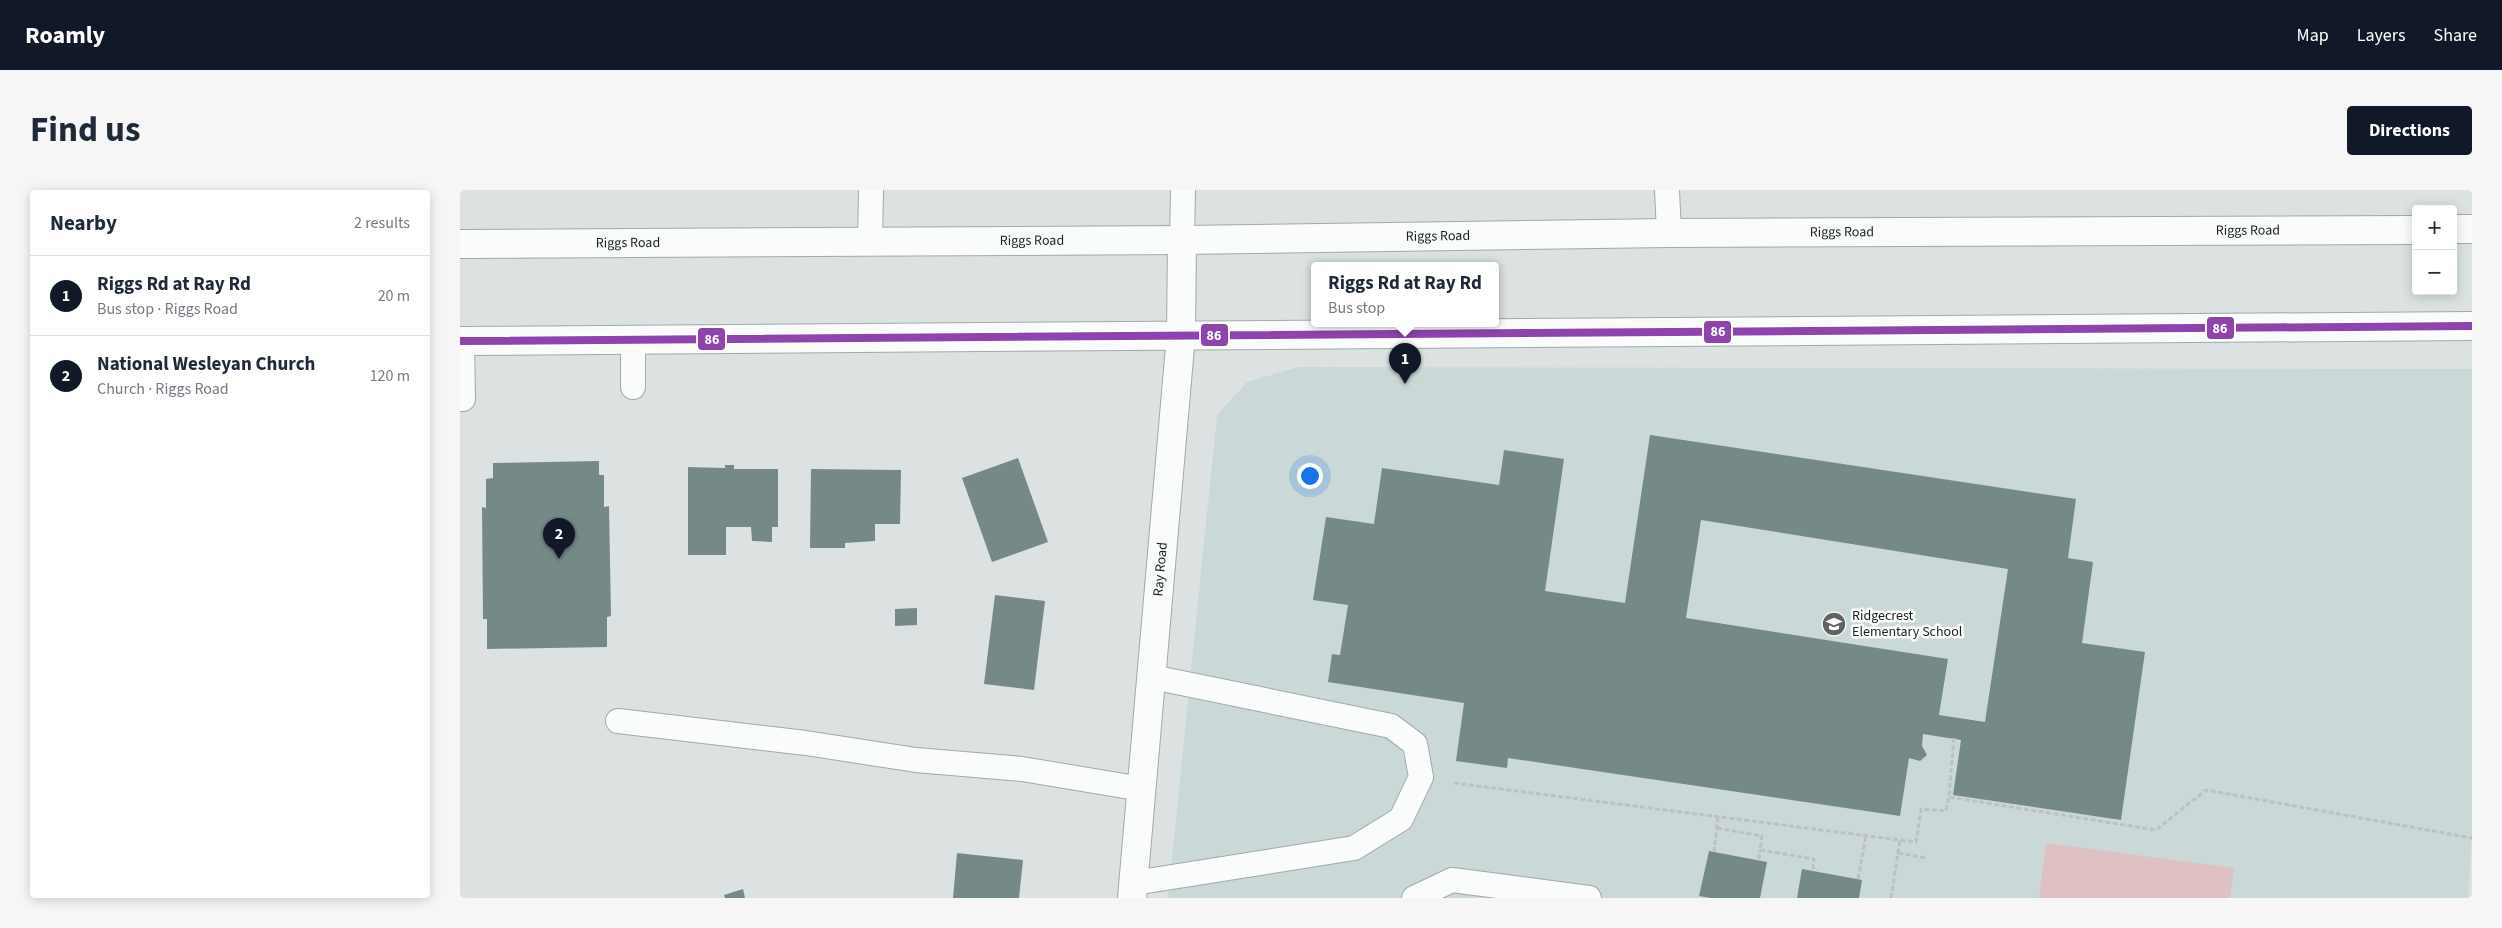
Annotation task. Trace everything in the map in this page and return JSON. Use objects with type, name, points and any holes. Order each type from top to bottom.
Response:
[{"type":"main road","points":[[2457,229],[2472,229]]},
{"type":"main road","name":"Riggs Road","points":[[460,244],[1182,240],[1669,233],[2412,230]]},
{"type":"main road","name":"Ray Road","points":[[1133,890],[1181,335],[1182,240]]},
{"type":"main road","points":[[461,341],[2472,326]]},
{"type":"lane","points":[[870,241],[871,190]]},
{"type":"lane","points":[[1182,240],[1183,190]]},
{"type":"lane","points":[[1667,190],[1669,233]]},
{"type":"lane","points":[[633,339],[633,387]]},
{"type":"lane","points":[[461,341],[463,399]]},
{"type":"lane","points":[[1133,890],[1354,848],[1401,819],[1421,777],[1415,744],[1391,726],[1152,677]]},
{"type":"lane","points":[[618,721],[806,743],[916,760],[1022,769],[1142,789]]},
{"type":"lane","points":[[1414,898],[1452,880],[1589,898]]},
{"type":"path","points":[[1452,783],[1916,842],[1921,808],[1946,811],[1954,738]]},
{"type":"path","points":[[1949,797],[2156,830],[2206,790],[2472,838]]},
{"type":"path","points":[[1714,852],[1718,816]]},
{"type":"path","points":[[1717,828],[1762,836],[1759,859]]},
{"type":"path","points":[[1858,879],[1866,836]]},
{"type":"path","points":[[1891,898],[1900,840]]},
{"type":"path","points":[[1760,850],[1814,859],[1812,871]]},
{"type":"path","points":[[1898,853],[1926,858]]},
{"type":"shaded area","name":"Ridgecrest Elementary School","points":[[1298,367],[2472,369],[2472,834],[2468,898],[1168,898],[1217,415],[1247,382]]},
{"type":"shaded area","points":[[2046,843],[2234,868],[2230,898],[2039,898]]},
{"type":"building","name":"Ridgecrest Elementary School","points":[[1650,435],[2076,499],[2068,558],[2093,562],[2082,643],[2145,652],[2121,820],[1953,795],[1961,740],[1923,734],[1922,746],[1927,755],[1920,761],[1909,758],[1900,816],[1508,758],[1507,768],[1456,761],[1464,703],[1328,682],[1332,654],[1340,655],[1348,605],[1313,600],[1326,517],[1374,524],[1382,468],[1499,485],[1504,450],[1564,459],[1545,591],[1625,603]],"holes":[[[1701,520],[2008,569],[1985,722],[1939,715],[1948,659],[1686,618]]]},
{"type":"building","points":[[1018,458],[1048,542],[992,562],[962,478]]},
{"type":"building","points":[[599,461],[599,475],[604,475],[604,507],[609,506],[611,616],[607,617],[607,647],[487,649],[487,619],[483,619],[482,507],[486,508],[486,479],[493,478],[493,463]]},
{"type":"building","points":[[725,465],[734,465],[734,469],[778,469],[778,527],[772,527],[772,542],[752,541],[751,527],[726,527],[726,555],[688,555],[688,467],[725,468]]},
{"type":"building","points":[[811,469],[901,470],[900,524],[875,524],[875,541],[845,543],[845,548],[810,548]]},
{"type":"building","points":[[995,595],[1045,601],[1034,690],[984,684]]},
{"type":"building","points":[[917,608],[917,625],[895,626],[895,609]]},
{"type":"building","points":[[1709,851],[1767,862],[1760,898],[1711,898],[1699,896]]},
{"type":"building","points":[[957,853],[1023,860],[1019,898],[953,898]]},
{"type":"building","points":[[1802,869],[1862,880],[1859,898],[1797,898]]},
{"type":"building","points":[[743,889],[745,898],[725,898],[724,895]]},
{"type":"transit line","name":"86","points":[[460,341],[2472,326]]},
{"type":"place","name":"Riggs Rd at Ray Rd","points":[[1405,384]]},
{"type":"place","name":"National Wesleyan Church","points":[[559,559]]},
{"type":"place","name":"Ridgecrest Elementary School","points":[[1834,624]]}]
